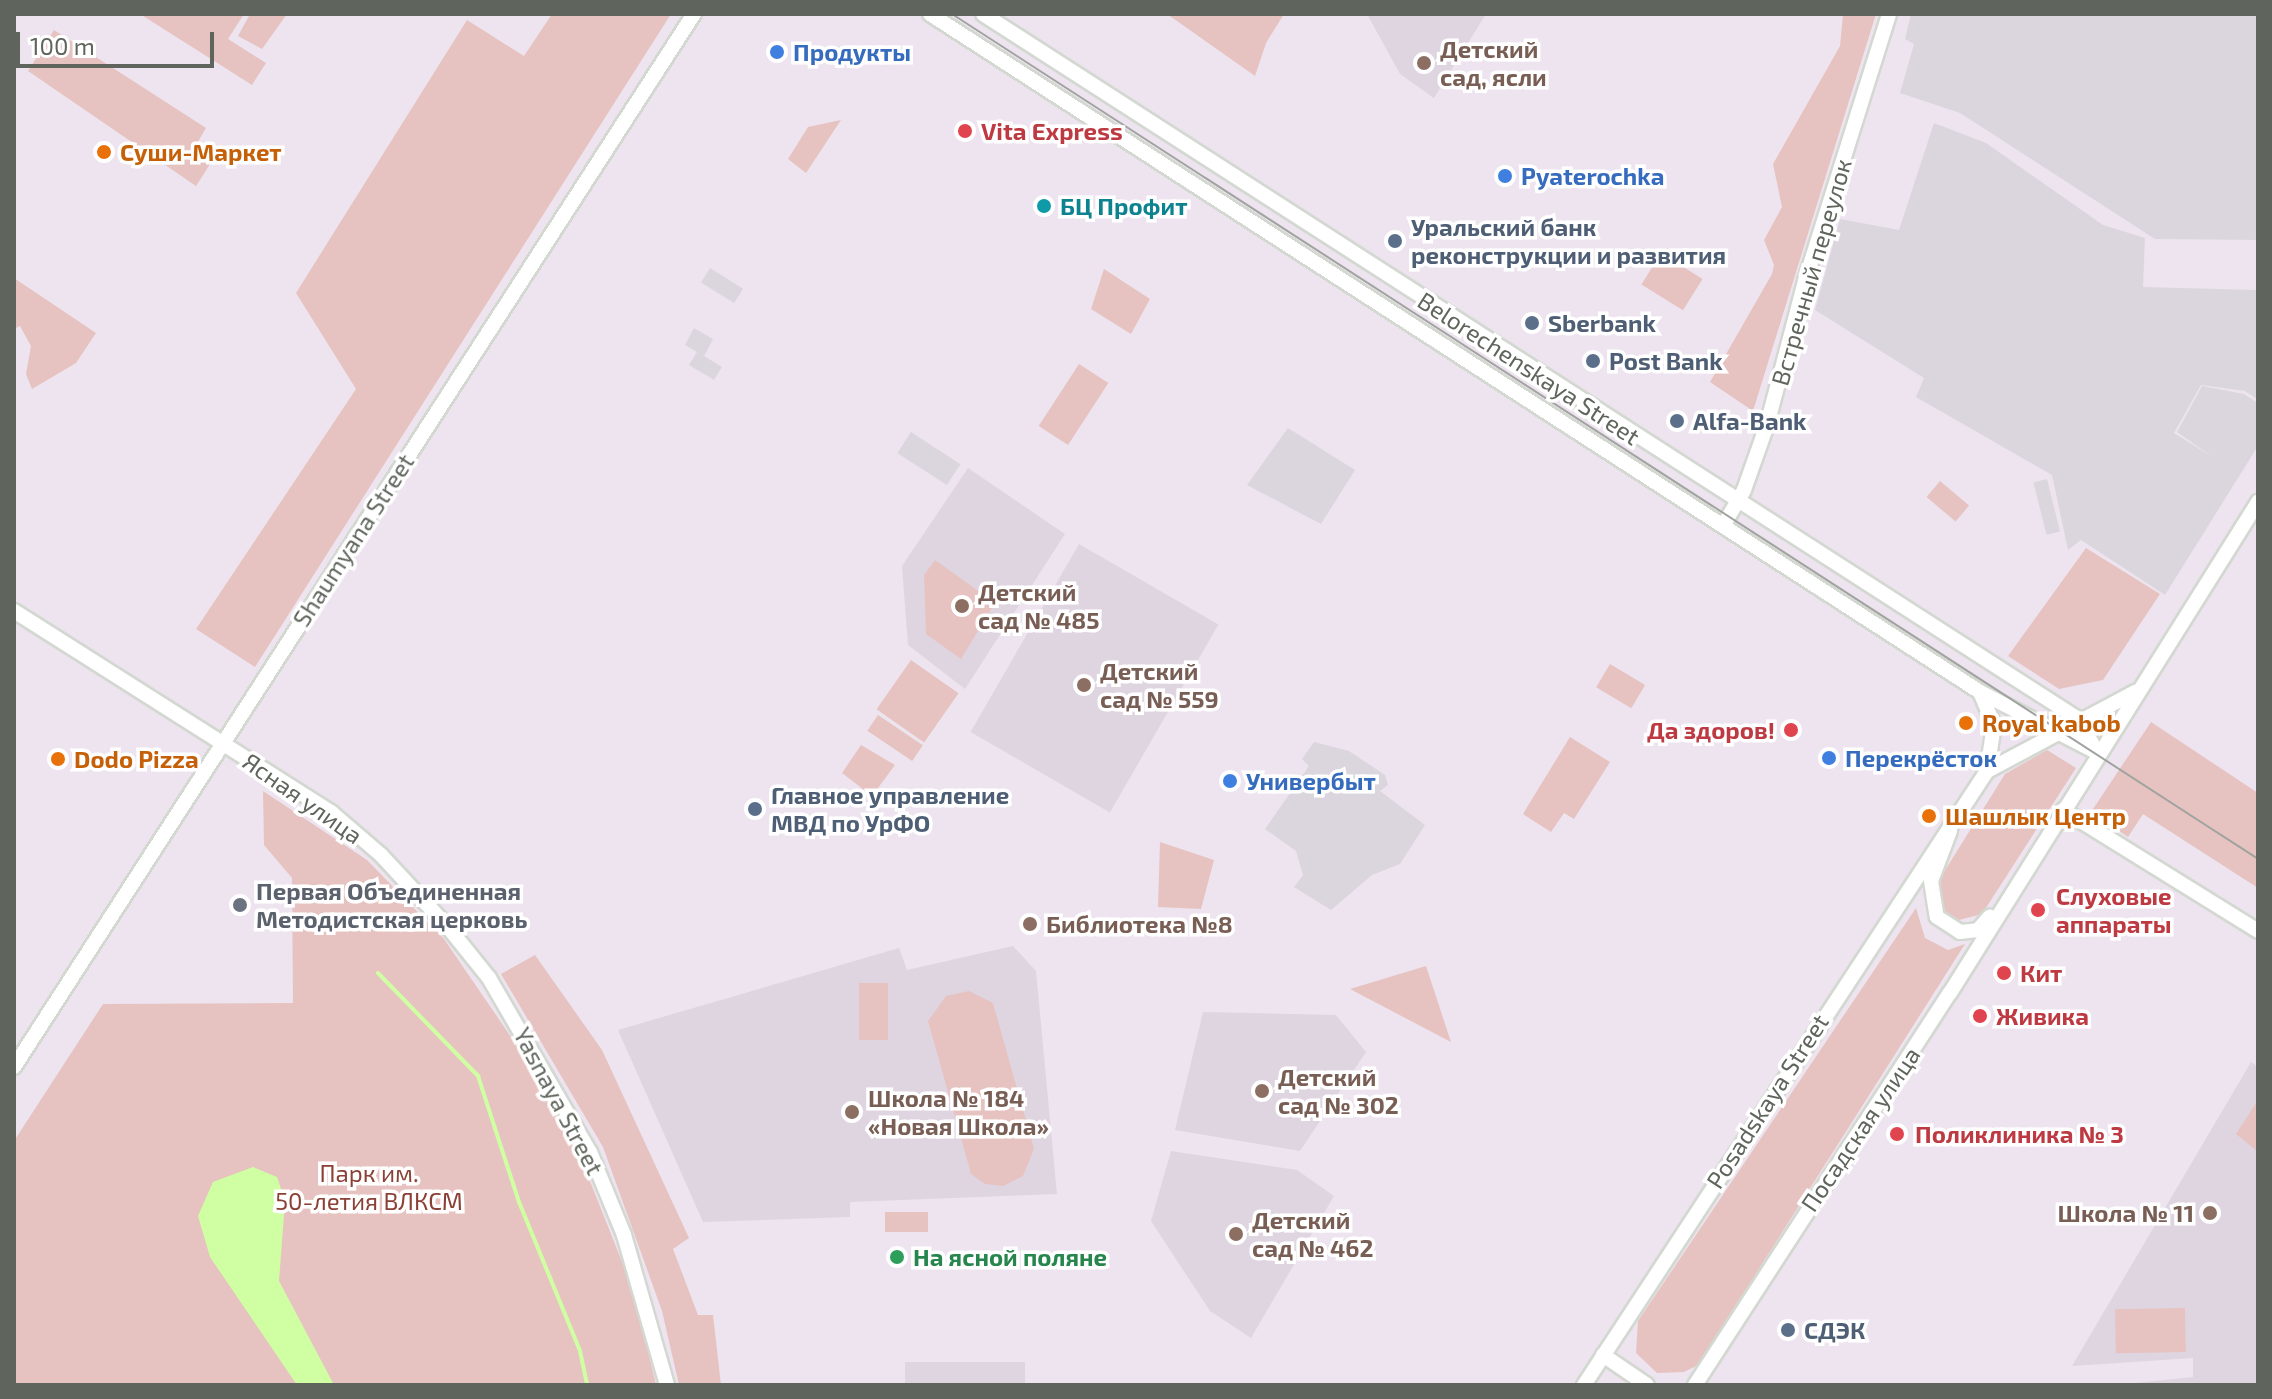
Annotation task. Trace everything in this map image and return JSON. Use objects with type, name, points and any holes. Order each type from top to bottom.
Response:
[{"type":"street","name":"Shaumyana Street","points":[[14,1067],[694,14]]},
{"type":"street","name":"Belorechenskaya Street","points":[[930,14],[1980,692]]},
{"type":"street","name":"Belorechenskaya Street","points":[[983,14],[2078,719]]},
{"type":"street","name":"Встречный переулок","points":[[1723,526],[1737,501],[1767,425],[1802,291],[1889,14]]},
{"type":"street","points":[[2098,753],[2258,502]]},
{"type":"street","points":[[14,611],[222,744]]},
{"type":"street","points":[[1980,692],[2052,732],[2098,753]]},
{"type":"street","name":"Посадская улица","points":[[1980,692],[1994,725],[1987,771],[1953,819],[1931,881],[1932,906],[1943,923],[1960,932],[1978,930],[2024,873]]},
{"type":"street","points":[[1987,771],[2052,732],[2137,692]]},
{"type":"street","points":[[2078,719],[2098,753]]},
{"type":"street","name":"Ясная улица","points":[[222,744],[331,812],[371,846],[448,927],[489,978],[590,1152],[624,1235],[667,1385]]},
{"type":"street","name":"Посадская улица","points":[[1695,1385],[2098,753]]},
{"type":"street","points":[[2063,810],[2258,931]]},
{"type":"street","name":"Posadskaya Street","points":[[1584,1385],[1953,819]]},
{"type":"street","points":[[1603,1355],[1647,1385]]},
{"type":"shaded area","name":"Детский сад, ясли","points":[[1367,14],[1486,14],[1434,98],[1400,74]]},
{"type":"shaded area","points":[[1911,14],[2258,14],[2258,240],[2155,239],[1960,113],[1900,93],[1914,44],[1905,39]]},
{"type":"shaded area","points":[[1934,123],[1986,143],[2103,225],[2145,238],[2143,287],[2258,290],[2258,400],[2245,391],[2201,385],[2174,433],[2211,456],[2177,432],[2202,386],[2244,394],[2258,403],[2258,446],[2165,595],[2081,540],[2068,550],[2052,475],[1916,397],[1924,378],[1815,310],[1840,219],[1899,230]]},
{"type":"shaded area","points":[[710,268],[743,289],[734,303],[701,282]]},
{"type":"shaded area","points":[[694,328],[713,339],[704,356],[722,367],[714,380],[689,365],[697,352],[685,345]]},
{"type":"shaded area","points":[[1288,428],[1355,470],[1321,524],[1247,485]]},
{"type":"shaded area","points":[[911,432],[960,464],[947,485],[897,453]]},
{"type":"shaded area","name":"Детский сад № 485","points":[[968,468],[1065,534],[965,689],[908,645],[902,566]]},
{"type":"shaded area","points":[[2047,479],[2060,531],[2046,535],[2033,482]]},
{"type":"shaded area","name":"Детский сад № 559","points":[[1079,544],[1218,624],[1110,812],[970,732]]},
{"type":"shaded area","points":[[1314,742],[1349,751],[1385,775],[1388,785],[1380,791],[1425,825],[1400,864],[1372,875],[1331,910],[1294,887],[1303,875],[1296,851],[1265,829],[1309,766],[1302,759]]},
{"type":"shaded area","name":"Школа № 184 «Новая Школа»","points":[[1013,946],[1036,971],[1057,1194],[850,1202],[850,1217],[703,1222],[618,1030],[899,948],[907,970]]},
{"type":"shaded area","name":"Детский сад № 302","points":[[1203,1012],[1336,1015],[1366,1052],[1300,1151],[1175,1130]]},
{"type":"shaded area","name":"Школа № 11","points":[[2251,1062],[2258,1067],[2258,1385],[2116,1385],[2193,1377],[2193,1358],[2072,1366]]},
{"type":"shaded area","name":"Детский сад № 462","points":[[1171,1151],[1297,1170],[1334,1196],[1251,1338],[1210,1311],[1151,1221]]},
{"type":"shaded area","points":[[253,1167],[277,1177],[285,1201],[279,1281],[334,1385],[297,1385],[210,1257],[198,1216],[213,1182]]},
{"type":"shaded area","points":[[905,1362],[1025,1362],[1025,1385],[905,1385]]},
{"type":"green space","points":[[140,14],[244,14],[228,39],[266,63],[252,85]]},
{"type":"green space","points":[[250,14],[287,14],[262,49],[238,36]]},
{"type":"green space","points":[[552,14],[671,14],[255,667],[196,629],[356,389],[296,293],[467,20],[524,56]]},
{"type":"green space","points":[[1167,14],[1284,14],[1266,43],[1255,76]]},
{"type":"green space","points":[[1843,14],[1876,14],[1753,411],[1710,382],[1772,274],[1774,265],[1764,240],[1782,207],[1773,164],[1840,46]]},
{"type":"green space","points":[[54,30],[206,128],[196,145],[214,158],[196,186],[28,71]]},
{"type":"green space","points":[[841,120],[806,173],[788,159],[808,127]]},
{"type":"green space","points":[[1661,253],[1703,279],[1683,310],[1641,284]]},
{"type":"green space","points":[[1104,269],[1150,299],[1131,334],[1091,309]]},
{"type":"green space","points":[[14,278],[96,333],[76,363],[32,389],[26,374],[31,346],[20,326],[14,329]]},
{"type":"green space","points":[[1079,364],[1108,383],[1068,445],[1039,426]]},
{"type":"green space","points":[[1940,481],[1969,505],[1956,522],[1927,497]]},
{"type":"green space","points":[[2086,548],[2160,594],[2103,680],[2059,689],[2008,656]]},
{"type":"green space","points":[[935,560],[995,603],[961,659],[926,634],[924,575]]},
{"type":"green space","points":[[911,660],[959,693],[924,742],[877,709]]},
{"type":"green space","points":[[1610,664],[1645,685],[1631,708],[1596,687]]},
{"type":"green space","points":[[878,715],[923,745],[912,761],[867,731]]},
{"type":"green space","points":[[2151,722],[2258,793],[2258,888],[2143,814],[2128,837],[2091,812]]},
{"type":"green space","points":[[1570,737],[1610,762],[1574,819],[1564,813],[1551,832],[1523,814]]},
{"type":"green space","points":[[861,745],[895,765],[872,796],[842,773]]},
{"type":"green space","points":[[2047,750],[2076,768],[1982,914],[1955,921],[1940,910],[1939,880],[2005,774]]},
{"type":"green space","name":"Парк им. 50-летия ВЛКСМ","points":[[263,791],[367,860],[444,939],[520,1050],[582,1161],[634,1292],[656,1385],[14,1385],[14,1141],[103,1004],[293,1003],[292,878],[264,845]]},
{"type":"green space","points":[[1160,842],[1214,860],[1201,909],[1158,907]]},
{"type":"green space","points":[[1916,908],[1925,938],[1948,950],[1965,944],[1698,1365],[1684,1372],[1657,1373],[1636,1353],[1638,1321]]},
{"type":"green space","points":[[535,955],[602,1050],[689,1238],[673,1249],[698,1315],[713,1315],[721,1385],[679,1385],[662,1311],[603,1147],[501,974]]},
{"type":"green space","points":[[1426,966],[1451,1042],[1350,989]]},
{"type":"green space","points":[[859,983],[888,983],[888,1040],[859,1040]]},
{"type":"green space","points":[[969,991],[993,1003],[1034,1149],[1023,1176],[1003,1186],[985,1184],[971,1174],[928,1021],[946,996]]},
{"type":"green space","points":[[2258,1100],[2258,1152],[2236,1134]]},
{"type":"green space","points":[[885,1212],[928,1212],[928,1232],[885,1232]]},
{"type":"green space","points":[[2185,1308],[2186,1352],[2116,1353],[2115,1309]]},
{"type":"waterway","points":[[378,973],[478,1076],[519,1202],[580,1351],[587,1385]]},
{"type":"tram line","points":[[952,14],[2258,859]]},
{"type":"place","name":"Продукты","points":[[777,52]]},
{"type":"place","name":"Детский сад, ясли","points":[[1424,63]]},
{"type":"place","name":"Vita Express","points":[[965,131]]},
{"type":"place","name":"Суши-Маркет","points":[[104,152]]},
{"type":"place","name":"Pyaterochka","points":[[1505,176]]},
{"type":"place","name":"БЦ Профит","points":[[1044,206]]},
{"type":"place","name":"Уральский банк реконструкции и развития","points":[[1395,241]]},
{"type":"place","name":"Sberbank","points":[[1532,323]]},
{"type":"place","name":"Post Bank","points":[[1593,361]]},
{"type":"place","name":"Alfa-Bank","points":[[1677,421]]},
{"type":"place","name":"Детский сад № 485","points":[[962,606]]},
{"type":"place","name":"Детский сад № 559","points":[[1084,685]]},
{"type":"place","name":"Royal kabob","points":[[1966,723]]},
{"type":"place","name":"Да здоров!","points":[[1791,730]]},
{"type":"place","name":"Перекрёсток","points":[[1829,758]]},
{"type":"place","name":"Dodo Pizza","points":[[58,759]]},
{"type":"place","name":"Универбыт","points":[[1230,781]]},
{"type":"place","name":"Главное управление МВД по УрФО","points":[[755,809]]},
{"type":"place","name":"Шашлык Центр","points":[[1929,816]]},
{"type":"place","name":"Первая Объединенная Методистская церковь","points":[[240,905]]},
{"type":"place","name":"Слуховые аппараты","points":[[2038,910]]},
{"type":"place","name":"Библиотека №8","points":[[1030,924]]},
{"type":"place","name":"Кит","points":[[2004,973]]},
{"type":"place","name":"Живика","points":[[1980,1016]]},
{"type":"place","name":"Детский сад № 302","points":[[1262,1091]]},
{"type":"place","name":"Школа № 184 «Новая Школа»","points":[[852,1112]]},
{"type":"place","name":"Поликлиника № 3","points":[[1897,1134]]},
{"type":"place","name":"Школа № 11","points":[[2210,1213]]},
{"type":"place","name":"Детский сад № 462","points":[[1236,1234]]},
{"type":"place","name":"На ясной поляне","points":[[897,1257]]},
{"type":"place","name":"СДЭК","points":[[1788,1330]]}]
